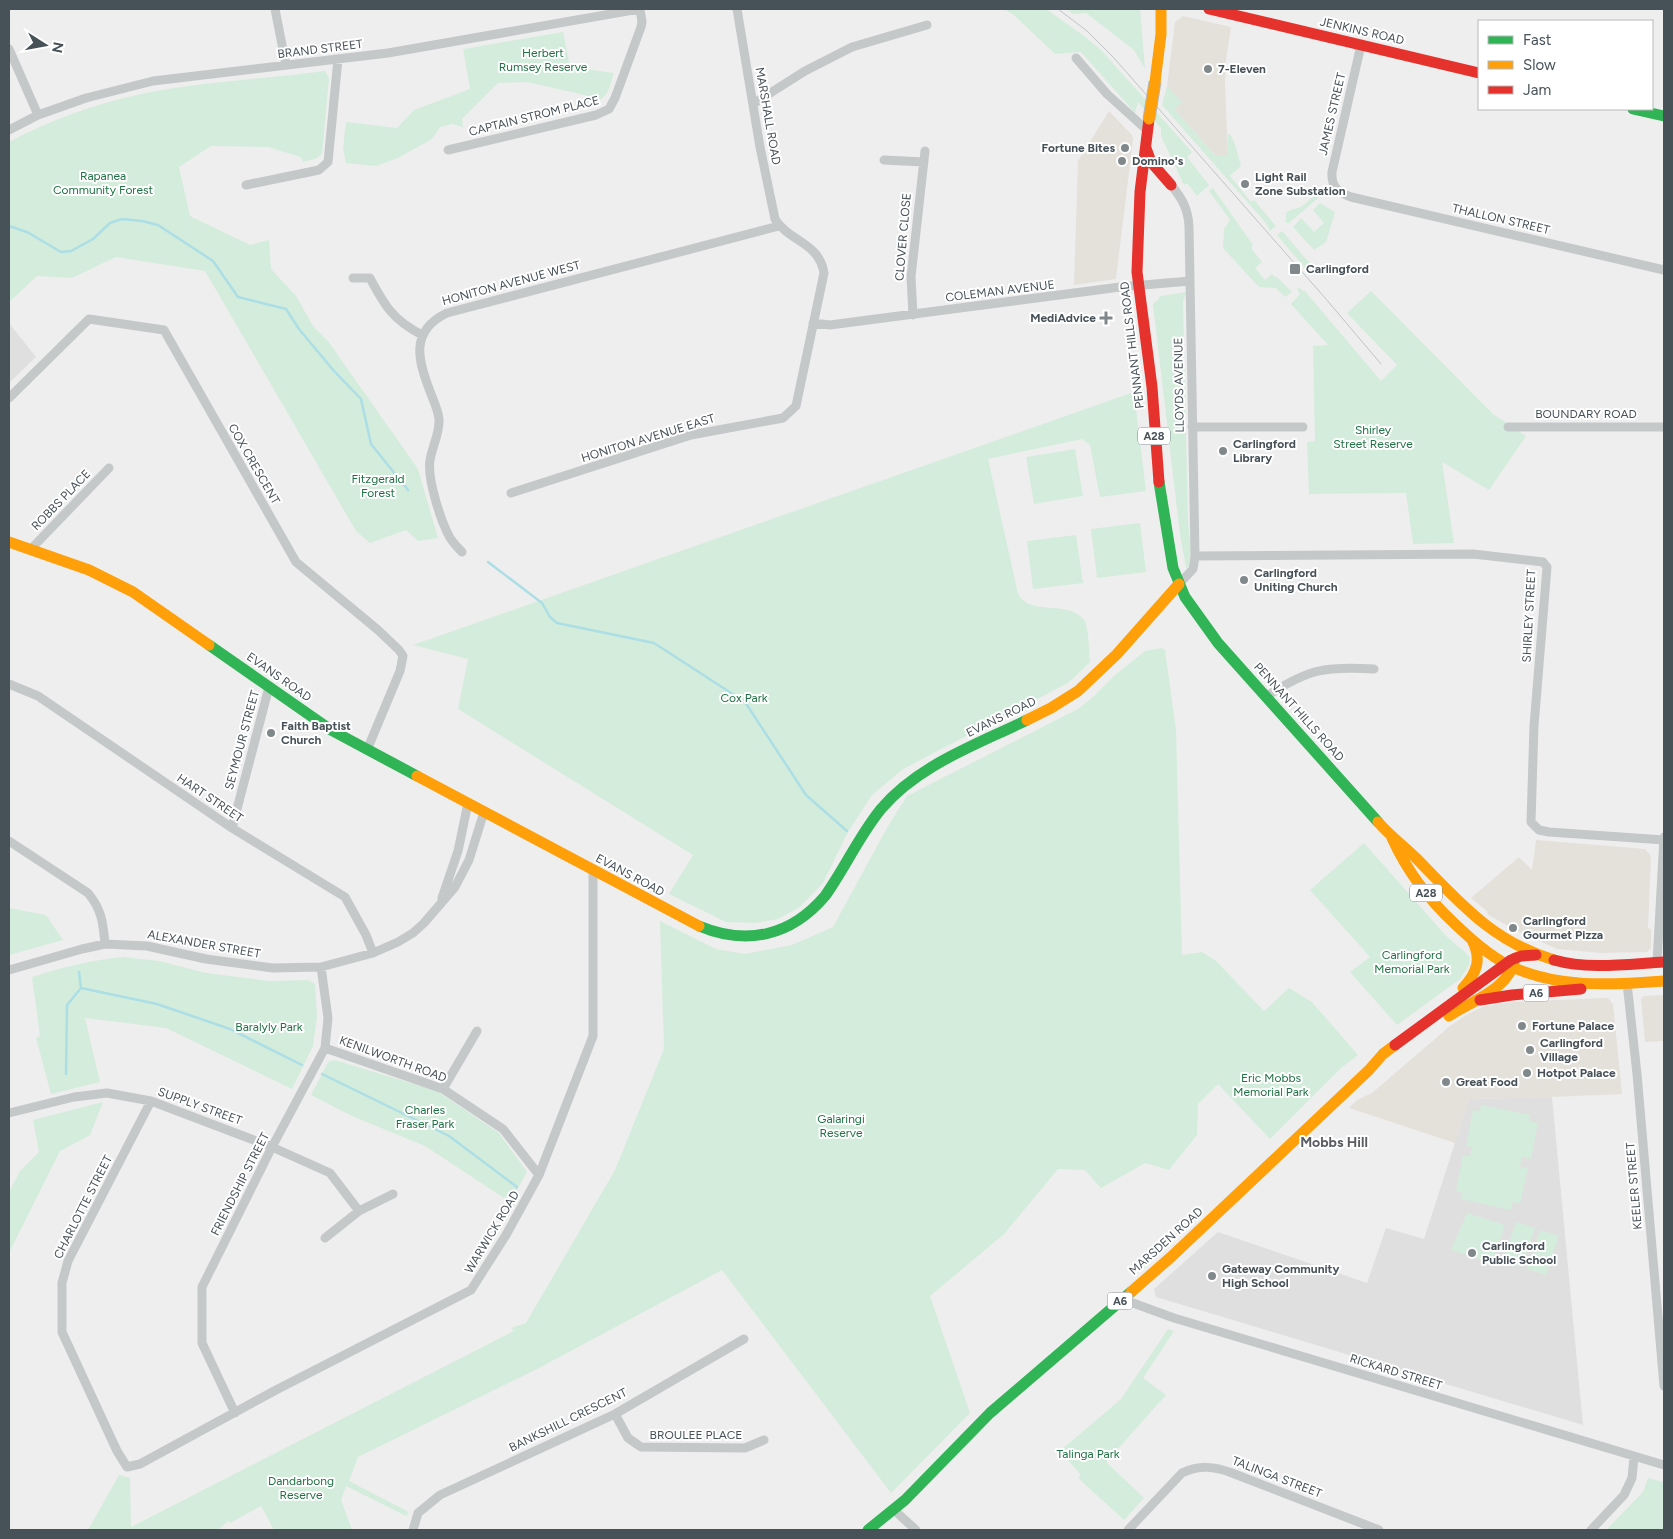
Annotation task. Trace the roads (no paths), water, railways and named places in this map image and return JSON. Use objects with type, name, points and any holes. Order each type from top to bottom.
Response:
[{"type":"main road","name":"PENNANT HILLS ROAD","points":[[1161,9],[1161,34],[1138,219],[1137,272],[1152,387],[1156,453],[1168,547],[1173,568],[1185,597],[1204,625],[1392,838],[1406,847],[1453,897],[1478,920],[1520,948],[1578,964],[1661,962]]},
{"type":"main road","name":"JENKINS ROAD","points":[[1209,9],[1478,73]]},
{"type":"main road","points":[[1637,110],[1664,116]]},
{"type":"main road","points":[[1146,146],[1151,162],[1171,185]]},
{"type":"main road","name":"EVANS ROAD","points":[[9,542],[89,570],[133,592],[331,730],[681,917],[720,934],[736,936],[765,935],[793,925],[805,917],[825,898],[875,817],[890,799],[920,774],[937,764],[1051,708],[1078,691],[1117,654],[1179,584]]},
{"type":"main road","name":"PENNANT HILLS ROAD","points":[[1392,838],[1398,853],[1419,885],[1444,915],[1491,954],[1559,980],[1578,984],[1664,981]]},
{"type":"main road","points":[[1453,897],[1469,923],[1512,963]]},
{"type":"main road","points":[[1452,1003],[1473,977],[1477,968],[1478,953],[1472,939]]},
{"type":"main road","name":"MARSDEN ROAD","points":[[868,1530],[894,1510],[990,1413],[1189,1240],[1390,1049],[1452,1003],[1512,963],[1525,956],[1540,955]]},
{"type":"main road","name":"MARSDEN ROAD","points":[[1369,1070],[1387,1062],[1460,1009],[1474,1002],[1503,982],[1512,963]]},
{"type":"main road","name":"A6","points":[[1474,1002],[1512,995],[1579,990],[1599,984]]},
{"type":"street","points":[[275,9],[286,66]]},
{"type":"street","name":"BRAND STREET","points":[[9,130],[38,115],[86,98],[153,81],[388,53],[640,9]]},
{"type":"street","name":"CAPTAIN STROM PLACE","points":[[448,150],[596,115],[609,109],[615,98],[641,27],[640,9]]},
{"type":"street","name":"MARSHALL ROAD","points":[[737,9],[770,200],[775,219],[780,226]]},
{"type":"street","points":[[753,104],[805,71],[852,47],[927,25]]},
{"type":"street","name":"JAMES STREET","points":[[1335,188],[1332,172],[1361,45]]},
{"type":"street","points":[[9,49],[38,115]]},
{"type":"street","points":[[1076,58],[1107,94],[1148,131]]},
{"type":"street","points":[[246,186],[319,170],[328,162],[338,59]]},
{"type":"street","name":"CLOVER CLOSE","points":[[913,315],[911,277],[925,151]]},
{"type":"street","points":[[884,160],[924,162]]},
{"type":"street","name":"LLOYDS AVENUE","points":[[1171,185],[1181,198],[1188,214],[1190,281],[1195,556],[1193,569],[1179,584]]},
{"type":"street","name":"THALLON STREET","points":[[1335,188],[1342,194],[1351,197],[1664,270]]},
{"type":"street","name":"HONITON AVENUE EAST","points":[[511,493],[691,435],[783,418],[792,412],[799,399],[813,323],[824,279],[821,261],[812,250],[780,226]]},
{"type":"street","name":"HONITON AVENUE WEST","points":[[422,335],[434,319],[447,312],[780,226]]},
{"type":"street","points":[[353,278],[370,278],[390,311],[406,326],[422,335],[419,344],[421,364],[439,418],[439,425],[430,459],[430,480],[447,534],[462,552]]},
{"type":"street","name":"COLEMAN AVENUE","points":[[813,323],[830,325],[1190,281]]},
{"type":"street","name":"COX CRESCENT","points":[[9,398],[89,319],[164,330],[296,562],[378,630],[403,656],[400,671],[367,750]]},
{"type":"street","points":[[1192,427],[1302,427]]},
{"type":"street","name":"BOUNDARY ROAD","points":[[1508,427],[1664,427]]},
{"type":"street","name":"ROBBS PLACE","points":[[31,549],[109,468]]},
{"type":"street","name":"SHIRLEY STREET","points":[[1195,556],[1473,554],[1543,562],[1547,567],[1534,726],[1531,822],[1539,830],[1549,832],[1664,839]]},
{"type":"street","points":[[1266,696],[1290,681],[1308,673],[1334,668],[1374,669]]},
{"type":"street","name":"HART STREET","points":[[9,684],[38,696],[232,828],[345,897],[363,929],[373,953]]},
{"type":"street","name":"SEYMOUR STREET","points":[[232,828],[269,687]]},
{"type":"street","name":"ALEXANDER STREET","points":[[439,905],[453,869],[468,803]]},
{"type":"street","name":"ALEXANDER STREET","points":[[9,970],[82,948],[104,944],[147,946],[206,959],[273,968],[321,967],[373,953],[413,933],[455,887],[472,851],[484,812]]},
{"type":"street","points":[[1661,962],[1664,839]]},
{"type":"street","points":[[9,841],[88,893],[97,903],[101,915],[104,944]]},
{"type":"street","name":"WARWICK ROAD","points":[[127,1467],[140,1464],[471,1290],[506,1235],[539,1175],[593,1036],[593,871]]},
{"type":"street","name":"FRIENDSHIP STREET","points":[[235,1413],[202,1343],[202,1287],[272,1147],[325,1048],[328,1018],[321,967]]},
{"type":"street","name":"KEELER STREET","points":[[1627,983],[1637,1074],[1664,1386]]},
{"type":"street","points":[[443,1089],[477,1031]]},
{"type":"street","name":"KENILWORTH ROAD","points":[[325,1048],[443,1089],[503,1129],[539,1175]]},
{"type":"street","name":"SUPPLY STREET","points":[[9,1113],[74,1097],[107,1093],[151,1101],[272,1147],[330,1173],[359,1211]]},
{"type":"street","name":"CHARLOTTE STREET","points":[[127,1467],[117,1451],[62,1332],[62,1283],[68,1261],[151,1101]]},
{"type":"street","points":[[325,1238],[359,1211],[393,1194]]},
{"type":"street","name":"RICKARD STREET","points":[[1122,1299],[1174,1318],[1664,1465]]},
{"type":"street","name":"BANKSHILL CRESCENT","points":[[413,1530],[418,1513],[440,1495],[615,1414],[744,1338]]},
{"type":"street","name":"BROULEE PLACE","points":[[615,1414],[628,1438],[641,1447],[745,1448],[764,1440]]},
{"type":"street","points":[[1591,1530],[1624,1495],[1632,1478],[1634,1457]]},
{"type":"street","name":"TALINGA STREET","points":[[1133,1529],[1182,1473],[1191,1469],[1210,1467],[1232,1473],[1379,1530]]},
{"type":"street","points":[[894,1510],[916,1530]]},
{"type":"waterway","points":[[9,226],[27,232],[61,252],[71,251],[93,239],[110,223],[122,219],[158,225],[213,261],[238,297],[286,309],[299,329],[334,371],[361,399],[371,444],[408,490]]},
{"type":"waterway","points":[[488,562],[542,603],[550,617],[557,623],[654,643],[745,702],[806,795],[847,831]]},
{"type":"waterway","points":[[79,972],[81,988],[157,1004],[230,1029],[302,1065]]},
{"type":"waterway","points":[[66,1074],[67,1005],[81,988]]},
{"type":"waterway","points":[[322,1074],[449,1136],[517,1187]]},
{"type":"tram line","points":[[1058,9],[1087,31],[1114,58],[1381,364]]},
{"type":"place","name":"7-Eleven","points":[[1208,69]]},
{"type":"place","name":"Fortune Bites","points":[[1125,148]]},
{"type":"place","name":"Domino's","points":[[1122,161]]},
{"type":"place","name":"Light Rail Zone Substation","points":[[1245,184]]},
{"type":"place","name":"Carlingford","points":[[1295,269]]},
{"type":"place","name":"MediAdvice","points":[[1106,318]]},
{"type":"place","name":"Carlingford Library","points":[[1223,451]]},
{"type":"place","name":"Carlingford Uniting Church","points":[[1244,580]]},
{"type":"place","name":"Faith Baptist Church","points":[[271,733]]},
{"type":"place","name":"Carlingford Gourmet Pizza","points":[[1513,928]]},
{"type":"place","name":"Fortune Palace","points":[[1522,1026]]},
{"type":"place","name":"Carlingford Village","points":[[1530,1050]]},
{"type":"place","name":"Hotpot Palace","points":[[1527,1073]]},
{"type":"place","name":"Great Food","points":[[1446,1082]]},
{"type":"place","name":"Carlingford Public School","points":[[1472,1253]]},
{"type":"place","name":"Gateway Community High School","points":[[1212,1276]]},
{"type":"district","name":"Mobbs Hill","points":[[1334,1142]]},
{"type":"park label","name":"Herbert Rumsey Reserve","points":[[543,60]]},
{"type":"park label","name":"Rapanea Community Forest","points":[[103,183]]},
{"type":"park label","name":"Shirley Street Reserve","points":[[1373,437]]},
{"type":"park label","name":"Fitzgerald Forest","points":[[378,486]]},
{"type":"park label","name":"Cox Park","points":[[744,698]]},
{"type":"park label","name":"Carlingford Memorial Park","points":[[1412,962]]},
{"type":"park label","name":"Baralyly Park","points":[[269,1027]]},
{"type":"park label","name":"Eric Mobbs Memorial Park","points":[[1271,1085]]},
{"type":"park label","name":"Charles Fraser Park","points":[[425,1117]]},
{"type":"park label","name":"Galaringi Reserve","points":[[841,1126]]},
{"type":"park label","name":"Talinga Park","points":[[1088,1454]]},
{"type":"park label","name":"Dandarbong Reserve","points":[[301,1488]]}]
